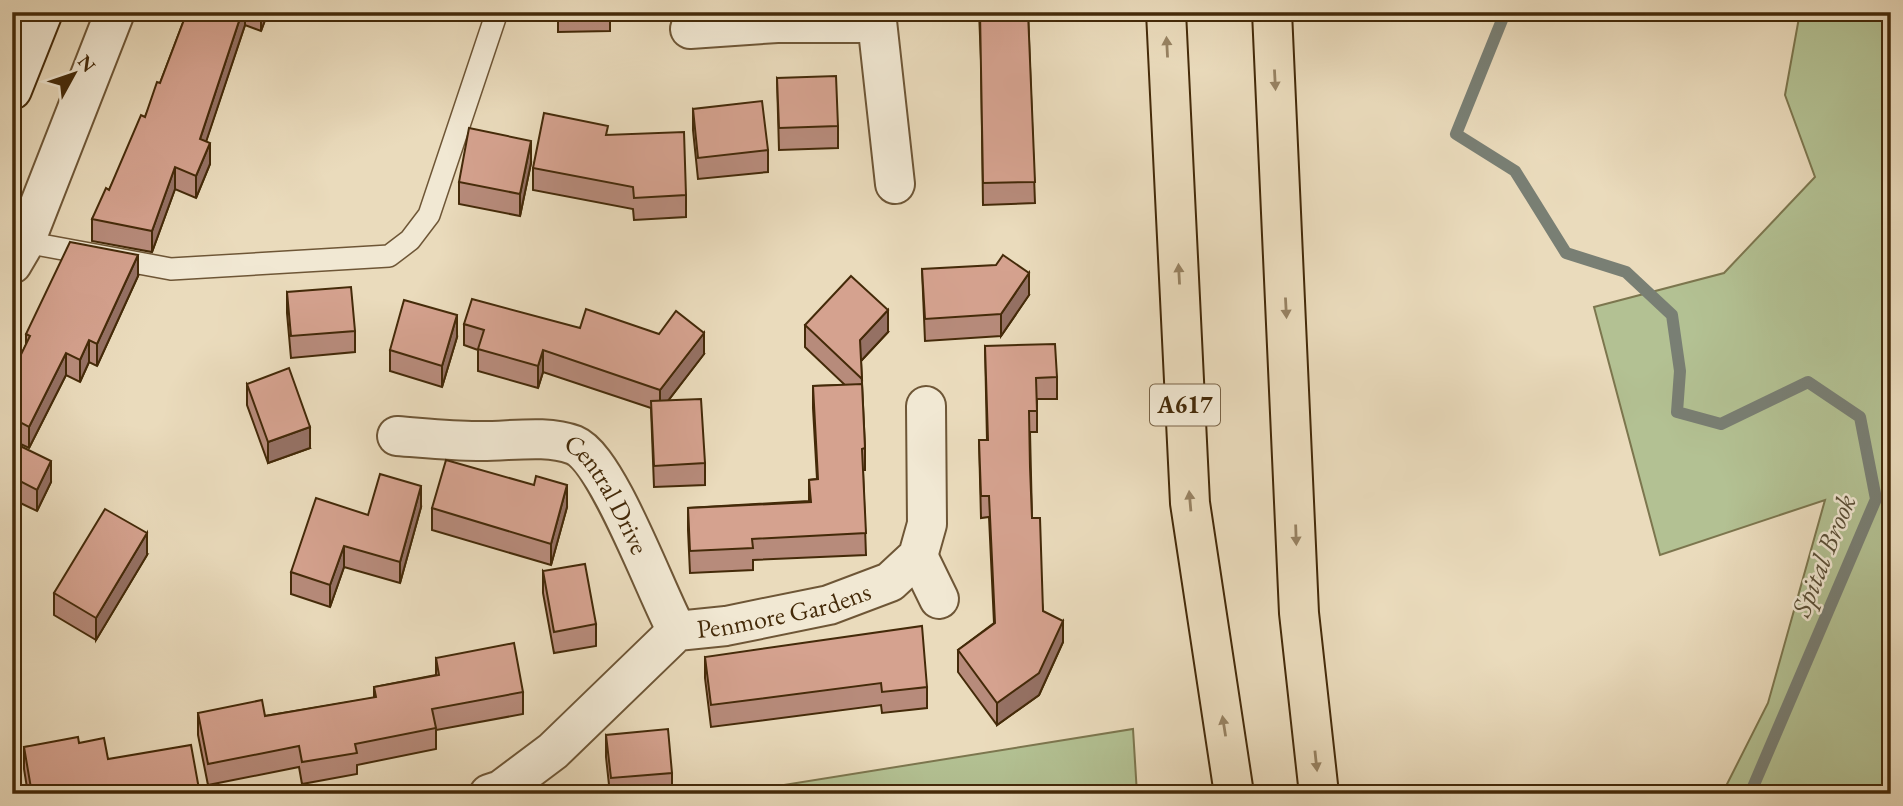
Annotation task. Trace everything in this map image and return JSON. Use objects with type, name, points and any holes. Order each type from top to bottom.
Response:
[{"type":"highway","name":"A617","points":[[1166,12],[1190,503],[1234,794]]},
{"type":"highway","points":[[1272,12],[1300,613],[1319,794]]},
{"type":"street","points":[[12,90],[43,12]]},
{"type":"street","points":[[19,253],[116,12]]},
{"type":"street","points":[[690,29],[876,18],[884,67],[895,184]]},
{"type":"street","points":[[926,406],[927,524],[918,556],[939,599]]},
{"type":"street","name":"Central Drive","points":[[397,436],[477,442],[540,440],[574,445],[595,463],[612,491],[677,631]]},
{"type":"street","name":"Penmore Gardens","points":[[489,794],[501,790],[553,751],[677,631],[726,626],[829,605],[890,582],[918,556]]},
{"type":"lane","points":[[19,253],[171,269],[389,256],[410,240],[429,215],[497,12]]},
{"type":"green space","points":[[1800,12],[1891,12],[1891,794],[1722,794],[1768,703],[1825,500],[1660,555],[1594,307],[1724,273],[1815,177],[1785,95]]},
{"type":"green space","points":[[1133,729],[1137,794],[728,794]]},
{"type":"building","points":[[187,12],[242,12],[200,139],[210,143],[196,176],[175,167],[152,231],[92,219],[106,188],[109,190],[141,115],[145,117]]},
{"type":"building","points":[[980,12],[1028,12],[1035,182],[983,183]]},
{"type":"building","points":[[836,76],[838,126],[779,128],[777,78]]},
{"type":"building","points":[[762,101],[768,150],[698,158],[693,109]]},
{"type":"building","points":[[544,113],[608,126],[606,135],[684,132],[686,195],[634,198],[633,187],[533,168]]},
{"type":"building","points":[[469,128],[531,141],[520,194],[459,182]]},
{"type":"building","points":[[70,242],[138,255],[97,344],[89,340],[80,360],[66,353],[29,427],[12,418],[12,373],[30,336],[26,334]]},
{"type":"building","points":[[1003,255],[1029,273],[1001,314],[925,319],[922,269],[996,265]]},
{"type":"building","points":[[851,276],[888,310],[860,340],[862,379],[805,325]]},
{"type":"building","points":[[351,287],[355,331],[291,336],[287,292]]},
{"type":"building","points":[[472,299],[580,328],[586,309],[659,334],[676,311],[704,333],[660,390],[543,350],[538,366],[478,349],[484,330],[464,324]]},
{"type":"building","points":[[404,300],[457,315],[442,366],[390,350]]},
{"type":"building","points":[[1055,344],[1057,377],[1036,378],[1037,411],[1029,411],[1030,467],[1032,518],[1040,518],[1043,611],[1063,621],[1039,673],[997,703],[958,650],[995,623],[989,496],[981,496],[979,440],[988,440],[985,346]]},
{"type":"building","points":[[289,368],[310,427],[268,442],[247,384]]},
{"type":"building","points":[[862,384],[866,533],[752,539],[753,548],[690,551],[688,508],[811,502],[809,480],[818,479],[813,386]]},
{"type":"building","points":[[701,399],[705,463],[654,466],[651,401]]},
{"type":"building","points":[[12,442],[51,461],[37,490],[12,477]]},
{"type":"building","points":[[446,460],[534,485],[536,476],[567,485],[551,544],[432,508]]},
{"type":"building","points":[[380,474],[421,486],[400,562],[344,546],[330,585],[291,572],[316,498],[368,515]]},
{"type":"building","points":[[105,509],[147,533],[96,618],[54,593]]},
{"type":"building","points":[[585,564],[596,624],[554,632],[543,571]]},
{"type":"building","points":[[922,626],[927,687],[882,692],[881,683],[711,705],[705,657]]},
{"type":"building","points":[[514,643],[523,692],[432,709],[436,728],[355,744],[357,753],[302,762],[299,746],[208,764],[198,713],[262,700],[265,716],[376,697],[374,687],[439,675],[436,658]]},
{"type":"building","points":[[668,729],[672,773],[611,778],[606,735]]},
{"type":"building","points":[[78,737],[79,743],[104,738],[108,759],[191,745],[199,789],[170,794],[32,794],[24,747]]},
{"type":"waterway","name":"Spital Brook","points":[[1498,12],[1502,20],[1456,134],[1515,171],[1566,253],[1626,272],[1672,315],[1680,371],[1677,412],[1721,424],[1808,382],[1860,417],[1876,499],[1750,794]]}]
